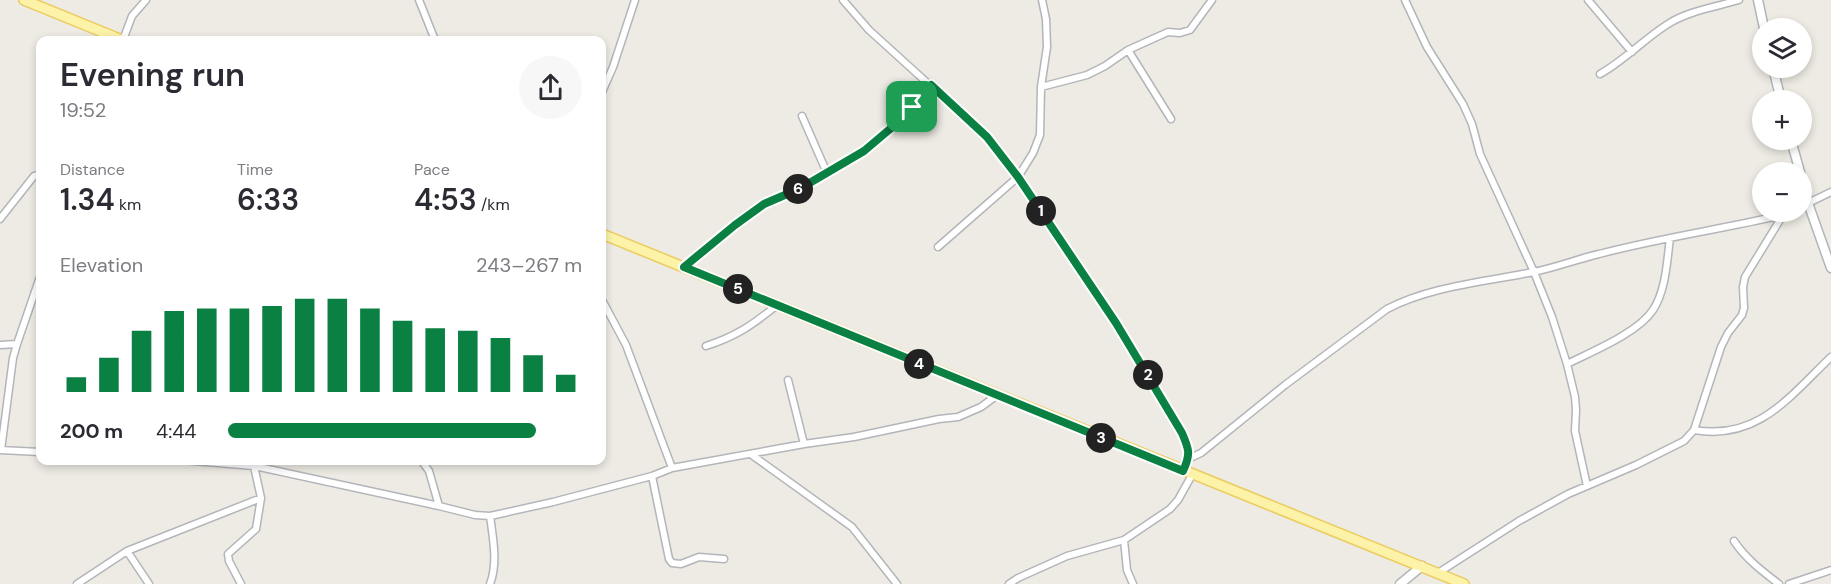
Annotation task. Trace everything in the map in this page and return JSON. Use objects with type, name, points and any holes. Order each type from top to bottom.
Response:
[{"type":"main road","points":[[24,0],[112,36]]},
{"type":"main road","points":[[1758,0],[1762,18]]},
{"type":"main road","points":[[1812,222],[1831,268]]},
{"type":"main road","points":[[606,236],[996,396],[1464,584]]},
{"type":"main road","points":[[1400,584],[1422,566]]},
{"type":"street","points":[[124,36],[132,16],[146,0]]},
{"type":"street","points":[[419,0],[433,36]]},
{"type":"street","points":[[606,83],[635,0]]},
{"type":"street","points":[[843,0],[869,30],[987,137],[1018,177],[1116,323],[1182,433],[1189,448],[1188,459],[1183,471]]},
{"type":"street","points":[[938,247],[1018,177],[1033,153],[1040,135],[1041,87],[1047,47],[1046,19],[1042,0]]},
{"type":"street","points":[[1041,87],[1088,75],[1128,50],[1168,32],[1180,33],[1190,30],[1212,0]]},
{"type":"street","points":[[1405,0],[1427,47],[1463,104],[1472,124],[1480,154],[1552,317],[1575,397],[1575,431],[1587,486]]},
{"type":"street","points":[[1588,0],[1632,52]]},
{"type":"street","points":[[1600,75],[1618,64],[1668,24],[1684,16],[1739,0]]},
{"type":"street","points":[[1128,50],[1172,119]]},
{"type":"street","points":[[684,267],[764,204],[801,188],[864,151],[890,129],[931,85]]},
{"type":"street","points":[[802,116],[827,173]]},
{"type":"street","points":[[0,219],[36,175]]},
{"type":"street","points":[[1812,202],[1831,192]]},
{"type":"street","points":[[1188,459],[1201,453],[1285,385],[1387,309],[1399,303],[1436,292],[1534,272],[1599,254],[1752,221]]},
{"type":"street","points":[[1438,573],[1519,521],[1587,486],[1684,441],[1694,430],[1721,347],[1728,333],[1742,315],[1745,277],[1779,222]]},
{"type":"street","points":[[1567,364],[1614,340],[1643,321],[1652,311],[1659,297],[1670,238]]},
{"type":"street","points":[[36,295],[16,344],[1,450],[36,452]]},
{"type":"street","points":[[706,346],[729,339],[748,328],[776,306]]},
{"type":"street","points":[[606,308],[626,345],[672,468]]},
{"type":"street","points":[[0,345],[16,344]]},
{"type":"street","points":[[1694,430],[1728,431],[1754,423],[1788,401],[1831,357]]},
{"type":"street","points":[[788,380],[804,444]]},
{"type":"street","points":[[242,465],[475,515],[490,516],[553,502],[560,498],[590,493],[652,476],[672,468],[958,417],[981,407],[996,396]]},
{"type":"street","points":[[752,454],[852,527],[897,584]]},
{"type":"street","points":[[425,465],[429,471],[439,506]]},
{"type":"street","points":[[241,584],[229,561],[228,554],[256,530],[261,498],[254,466]]},
{"type":"street","points":[[1009,584],[1066,556],[1124,540],[1170,509],[1178,500],[1192,475]]},
{"type":"street","points":[[652,476],[669,559],[672,563],[681,564],[699,557],[724,559]]},
{"type":"street","points":[[77,584],[127,551],[261,498]]},
{"type":"street","points":[[490,516],[494,550],[493,577],[490,584]]},
{"type":"street","points":[[1124,540],[1127,570],[1133,584]]},
{"type":"street","points":[[1734,541],[1742,554],[1779,584]]},
{"type":"street","points":[[127,551],[149,584]]},
{"type":"street","points":[[1789,584],[1831,570]]},
{"type":"route","points":[[931,85],[987,137],[1018,177],[1116,323],[1182,433],[1189,448],[1188,459],[1183,471],[684,267],[764,204],[801,188],[864,151],[912,107],[931,85]]}]
